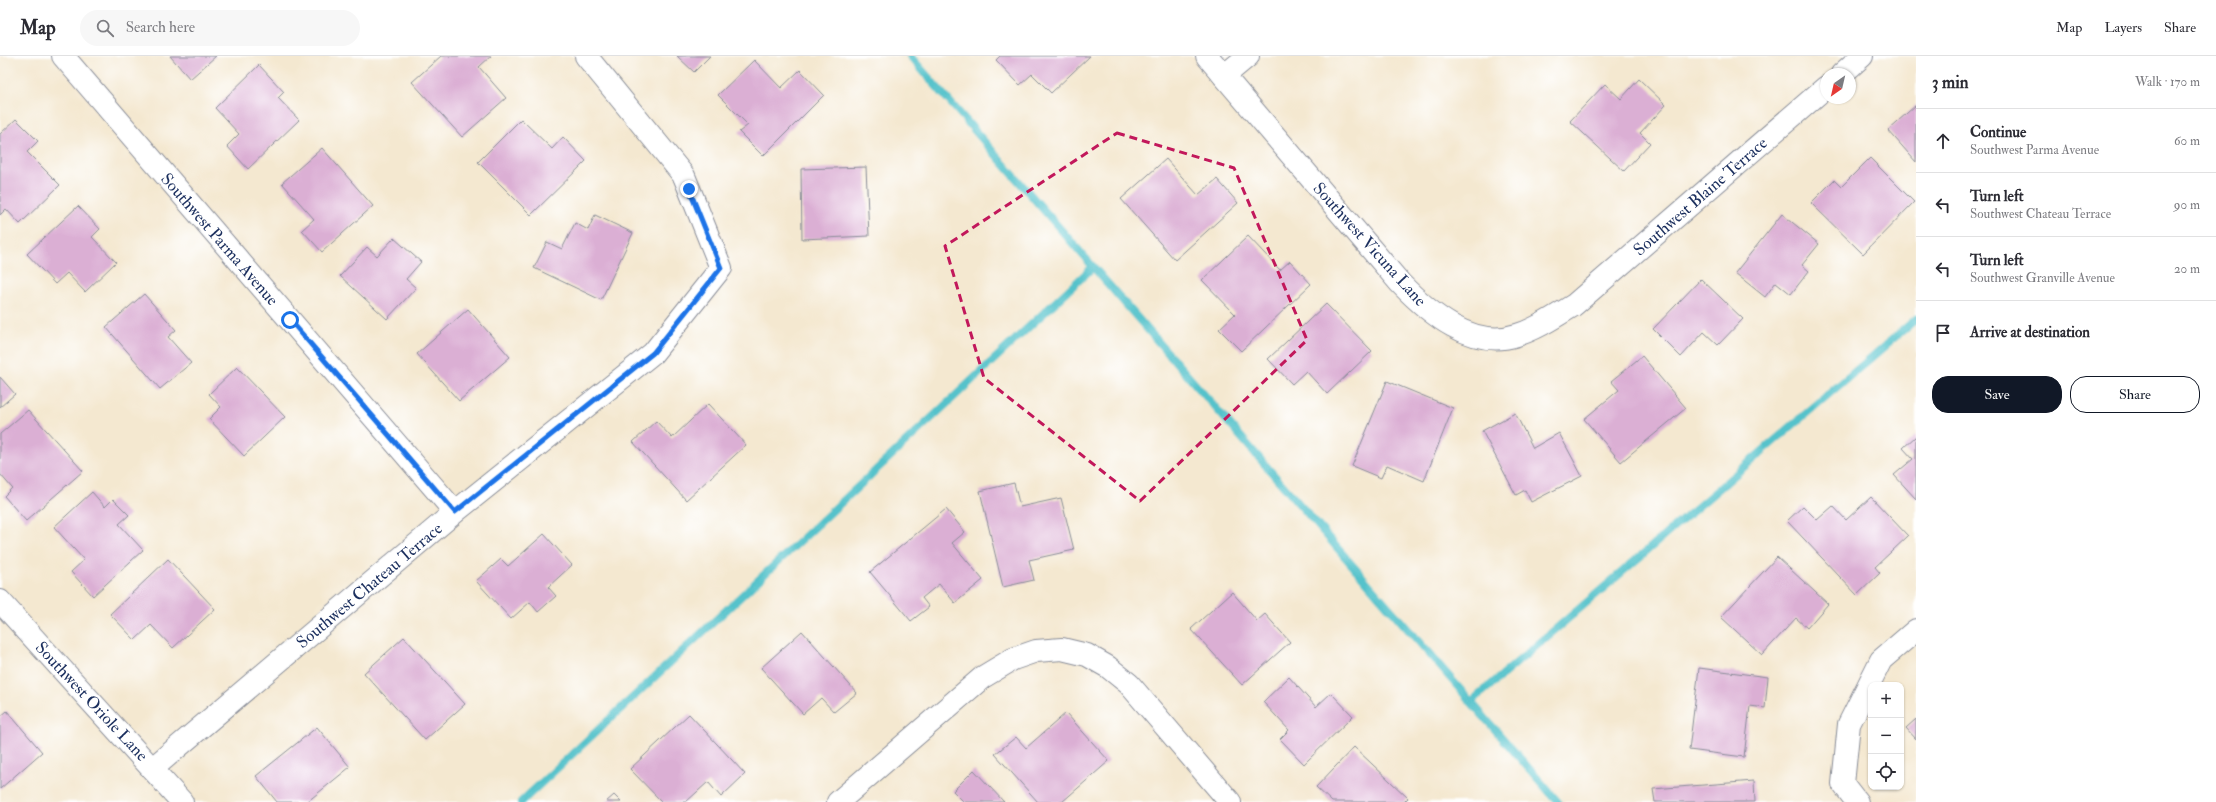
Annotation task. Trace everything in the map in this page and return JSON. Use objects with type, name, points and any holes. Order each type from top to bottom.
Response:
[{"type":"street","name":"Southwest Parma Avenue","points":[[63,56],[455,512]]},
{"type":"street","name":"Southwest Chateau Terrace","points":[[153,768],[455,512],[653,353],[721,268],[684,176],[586,56]]},
{"type":"street","name":"Southwest Vicuna Lane","points":[[1207,56],[1400,283],[1422,306],[1466,333],[1495,339],[1517,335],[1547,322],[1574,305]]},
{"type":"street","points":[[1224,76],[1248,56]]},
{"type":"street","points":[[1849,68],[1862,56]]},
{"type":"street","name":"Southwest Blaine Terrace","points":[[1574,305],[1820,92]]},
{"type":"street","name":"Southwest Oriole Lane","points":[[0,601],[153,768],[182,802]]},
{"type":"street","points":[[1857,802],[1843,784],[1849,724],[1881,660],[1916,630]]},
{"type":"street","points":[[838,802],[983,677],[1013,659],[1036,651],[1062,649],[1087,655],[1108,667],[1128,684],[1230,802]]},
{"type":"highlighted area","points":[[1117,133],[1234,168],[1307,340],[1140,501],[984,378],[945,246]]},
{"type":"building","points":[[170,56],[216,56],[190,79]]},
{"type":"building","points":[[441,56],[491,56],[479,67],[506,98],[462,137],[412,82]]},
{"type":"building","points":[[677,56],[710,56],[694,72]]},
{"type":"building","points":[[1000,56],[1090,56],[1051,93],[1032,74],[1020,85],[996,60]]},
{"type":"building","points":[[754,60],[781,88],[800,70],[824,95],[763,156],[739,132],[748,125],[718,95]]},
{"type":"building","points":[[259,65],[284,92],[278,98],[299,120],[248,169],[227,146],[239,134],[215,108]]},
{"type":"building","points":[[1639,79],[1666,105],[1640,133],[1650,143],[1624,171],[1570,121],[1605,84],[1621,99]]},
{"type":"building","points":[[1916,105],[1916,162],[1888,130]]},
{"type":"building","points":[[16,119],[38,141],[27,152],[60,185],[20,224],[6,209],[0,215],[0,134]]},
{"type":"building","points":[[521,119],[552,149],[563,137],[586,161],[531,215],[478,162]]},
{"type":"building","points":[[322,148],[373,206],[322,252],[302,230],[314,219],[282,183]]},
{"type":"building","points":[[1870,158],[1914,202],[1863,254],[1811,203],[1834,180],[1841,187]]},
{"type":"building","points":[[1166,159],[1198,195],[1217,179],[1238,203],[1175,260],[1121,199]]},
{"type":"building","points":[[866,167],[869,236],[802,239],[801,169]]},
{"type":"building","points":[[78,206],[100,229],[92,237],[116,262],[85,292],[67,273],[55,284],[27,254]]},
{"type":"building","points":[[1782,214],[1819,244],[1802,265],[1809,271],[1791,294],[1776,282],[1765,297],[1735,273]]},
{"type":"building","points":[[595,215],[633,233],[601,300],[534,268],[547,242],[562,249],[575,223],[588,230]]},
{"type":"building","points":[[1248,236],[1280,270],[1290,261],[1311,284],[1241,351],[1219,329],[1235,314],[1202,280]]},
{"type":"building","points":[[394,238],[421,262],[406,279],[416,288],[387,319],[340,276],[367,247],[377,256]]},
{"type":"building","points":[[1701,279],[1743,319],[1718,345],[1704,332],[1681,357],[1653,329]]},
{"type":"building","points":[[144,294],[176,330],[168,337],[191,363],[160,389],[106,327]]},
{"type":"building","points":[[1326,304],[1372,351],[1327,394],[1306,371],[1292,384],[1268,359]]},
{"type":"building","points":[[468,309],[510,357],[459,401],[417,354]]},
{"type":"building","points":[[1642,356],[1686,408],[1621,462],[1584,419],[1619,390],[1611,381]]},
{"type":"building","points":[[237,367],[285,417],[244,456],[209,419],[221,407],[209,394]]},
{"type":"building","points":[[0,377],[15,394],[0,407]]},
{"type":"building","points":[[1387,381],[1453,408],[1424,481],[1387,465],[1381,478],[1352,466]]},
{"type":"building","points":[[708,404],[746,445],[686,500],[633,442],[656,421],[672,438]]},
{"type":"building","points":[[28,410],[83,471],[26,521],[4,496],[12,488],[0,474],[0,434]]},
{"type":"building","points":[[1515,413],[1533,448],[1559,433],[1582,476],[1531,502],[1525,490],[1516,495],[1482,431]]},
{"type":"building","points":[[1916,436],[1916,499],[1894,475],[1913,459],[1903,448]]},
{"type":"building","points":[[1014,483],[1020,507],[1061,498],[1074,550],[1029,560],[1034,580],[1003,587],[980,491]]},
{"type":"building","points":[[92,492],[105,507],[113,499],[129,515],[119,524],[143,550],[93,596],[71,572],[84,560],[54,527]]},
{"type":"building","points":[[1871,497],[1908,536],[1875,567],[1880,573],[1857,595],[1787,521],[1803,506],[1817,520],[1833,506],[1846,520]]},
{"type":"building","points":[[946,509],[965,532],[952,543],[983,580],[955,603],[939,584],[922,598],[929,607],[911,621],[870,572]]},
{"type":"building","points":[[544,534],[572,565],[548,587],[556,596],[538,612],[530,602],[511,619],[476,581],[501,559],[508,566]]},
{"type":"building","points":[[1777,557],[1828,604],[1807,628],[1796,618],[1762,655],[1721,617]]},
{"type":"building","points":[[168,559],[215,609],[173,648],[151,625],[135,640],[110,614]]},
{"type":"building","points":[[1232,592],[1257,621],[1265,614],[1290,642],[1242,685],[1191,629]]},
{"type":"building","points":[[802,631],[857,693],[834,712],[821,698],[803,714],[761,668]]},
{"type":"building","points":[[404,637],[465,704],[425,740],[364,673]]},
{"type":"building","points":[[1699,668],[1768,677],[1765,708],[1750,706],[1744,757],[1689,750]]},
{"type":"building","points":[[1289,677],[1316,707],[1331,693],[1353,716],[1304,764],[1280,739],[1289,730],[1263,702]]},
{"type":"building","points":[[7,711],[42,752],[0,789],[0,717]]},
{"type":"building","points":[[1066,713],[1109,761],[1062,802],[1038,802],[995,754],[1016,737],[1026,748]]},
{"type":"building","points":[[689,714],[745,774],[721,797],[708,782],[686,802],[662,802],[630,769]]},
{"type":"building","points":[[1916,719],[1916,739],[1906,728]]},
{"type":"building","points":[[317,727],[350,767],[307,802],[277,802],[256,776]]},
{"type":"building","points":[[1354,747],[1408,798],[1404,802],[1332,802],[1316,787]]},
{"type":"building","points":[[974,770],[1004,802],[964,802],[953,791]]},
{"type":"building","points":[[1754,781],[1755,802],[1655,802],[1653,789]]},
{"type":"building","points":[[614,795],[621,802],[606,802]]},
{"type":"waterway","points":[[910,56],[1558,802]]},
{"type":"waterway","points":[[521,802],[1093,267]]},
{"type":"waterway","points":[[1471,702],[1916,319]]},
{"type":"route","points":[[290,320],[455,512],[653,353],[721,268],[689,189]]}]
